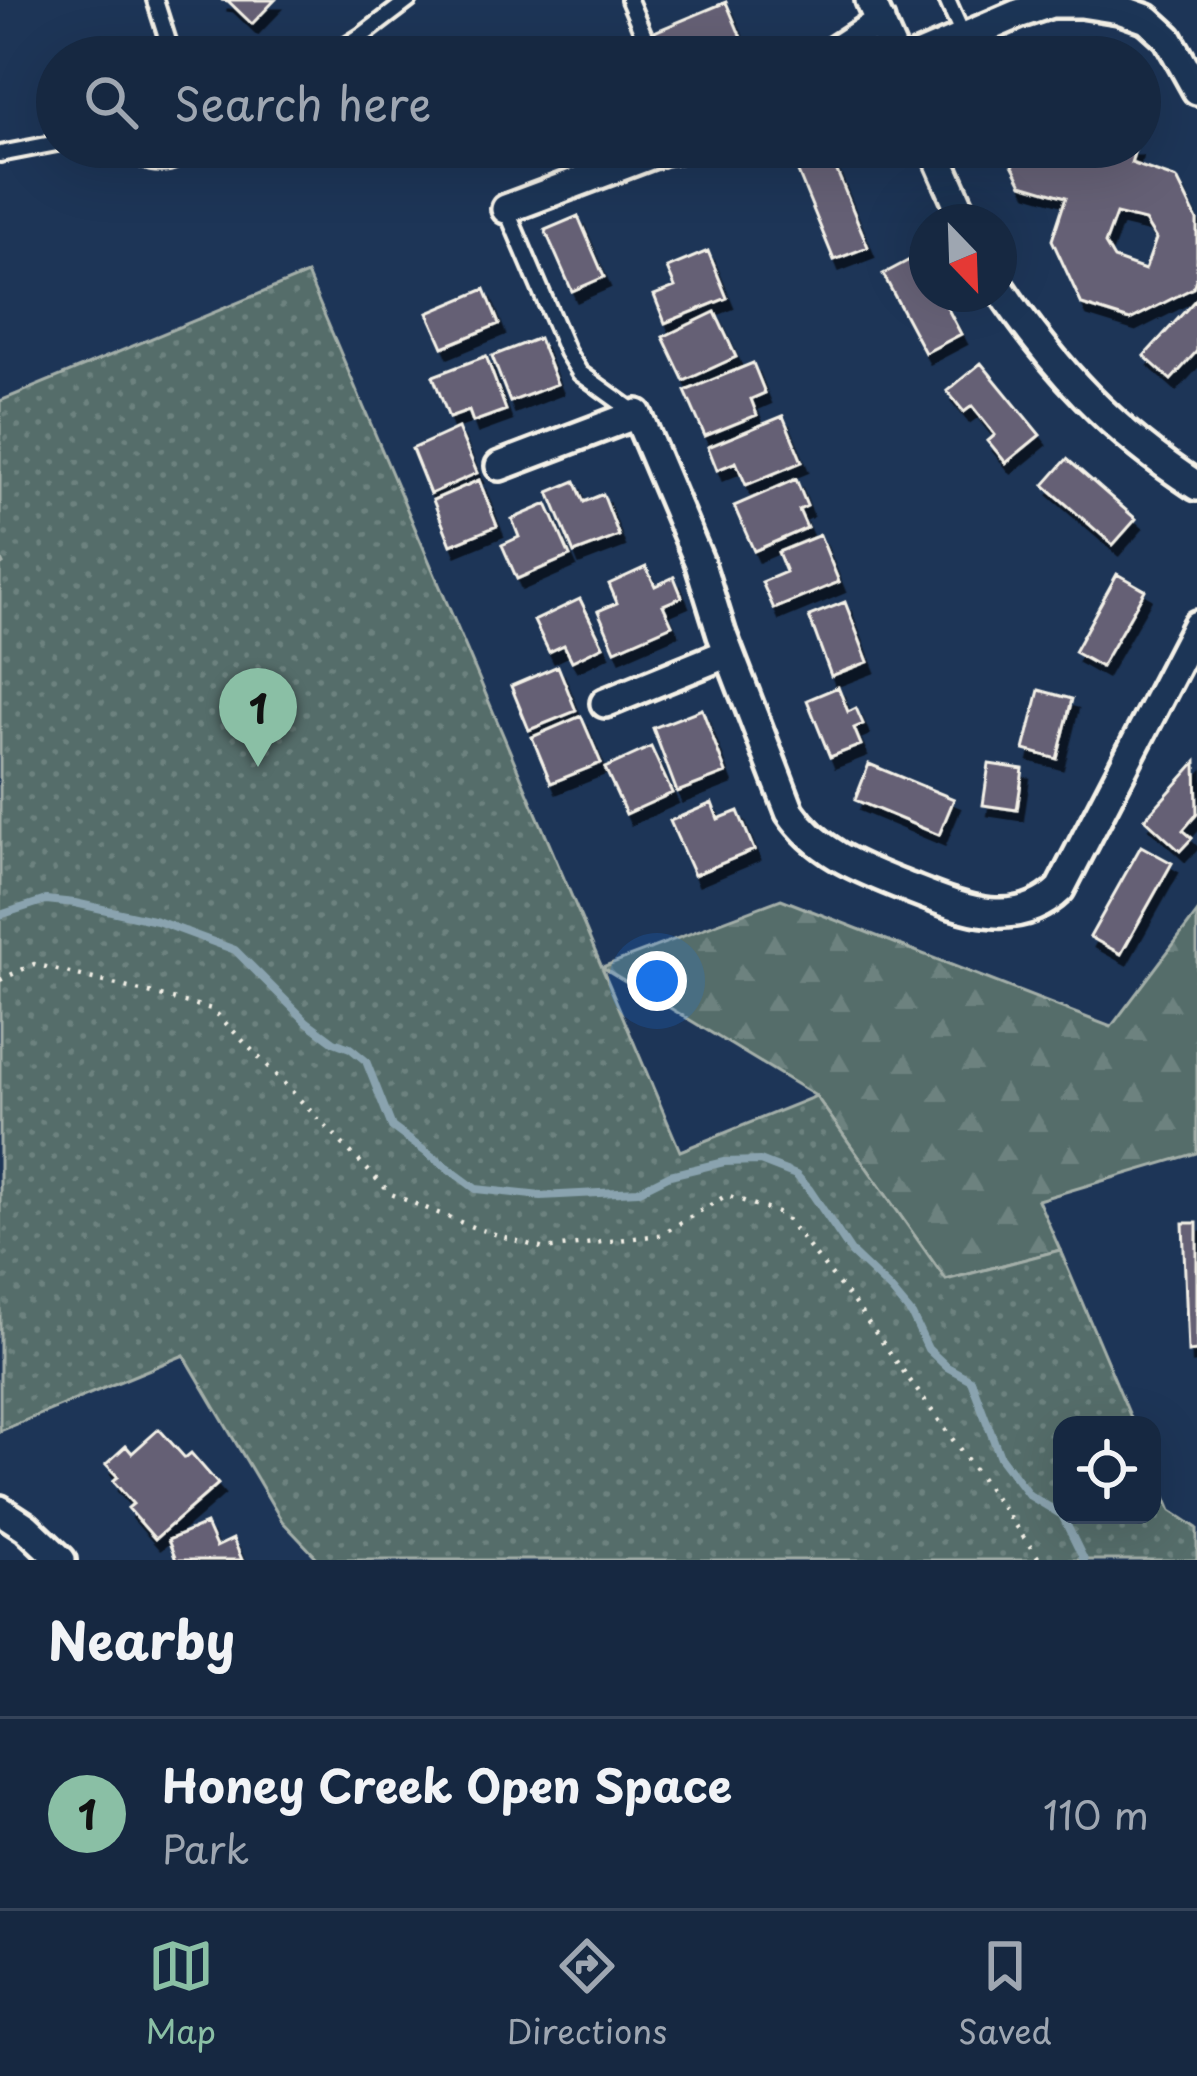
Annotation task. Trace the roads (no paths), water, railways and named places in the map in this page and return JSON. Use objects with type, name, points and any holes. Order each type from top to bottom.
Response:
[{"type":"street","points":[[969,36],[1051,3],[1119,8],[1147,19],[1168,38],[1197,90]]},
{"type":"street","points":[[848,36],[875,11]]},
{"type":"street","points":[[506,209],[615,168]]},
{"type":"street","points":[[942,168],[958,204]]},
{"type":"street","points":[[1016,312],[1111,424],[1197,486]]},
{"type":"street","points":[[500,466],[637,414],[699,561],[728,653],[790,812],[804,832],[830,854],[966,910],[1018,911],[1038,906],[1060,889],[1197,626]]},
{"type":"street","points":[[605,703],[728,653]]},
{"type":"street","points":[[0,1510],[61,1560]]},
{"type":"lane","points":[[155,0],[166,36]]},
{"type":"lane","points":[[361,36],[409,0]]},
{"type":"lane","points":[[629,0],[644,36]]},
{"type":"lane","points":[[947,0],[963,36]]},
{"type":"lane","points":[[0,154],[36,146]]},
{"type":"lane","points":[[506,209],[580,373],[637,414]]},
{"type":"waterway","points":[[0,915],[46,900],[75,903],[157,921],[235,950],[307,1022],[366,1061],[392,1127],[476,1189],[541,1196],[638,1191],[670,1175],[724,1162],[760,1161],[796,1175],[852,1253],[912,1315],[928,1349],[971,1380],[1000,1457],[1029,1495],[1053,1510]]},
{"type":"waterway","points":[[1066,1524],[1084,1560]]},
{"type":"place","name":"Honey Creek Open Space","points":[[258,767]]}]
